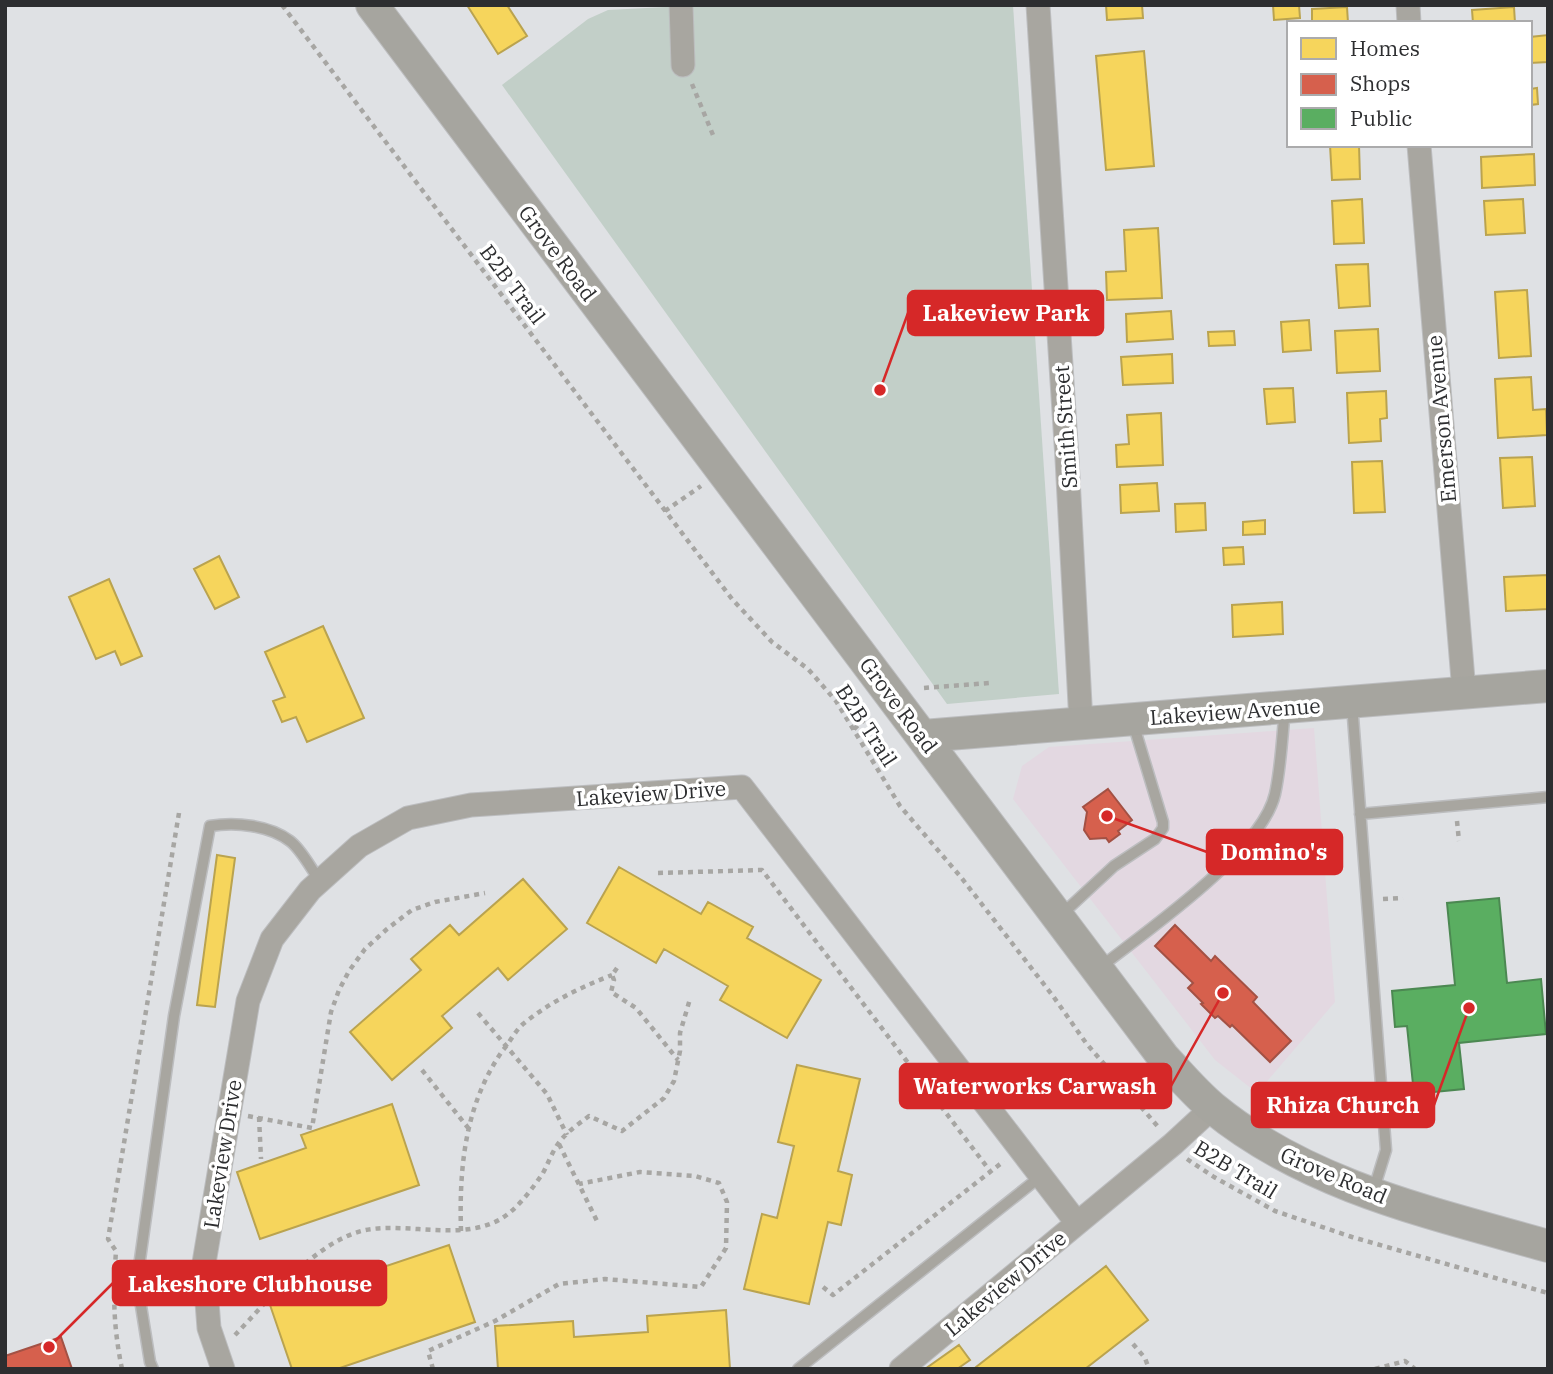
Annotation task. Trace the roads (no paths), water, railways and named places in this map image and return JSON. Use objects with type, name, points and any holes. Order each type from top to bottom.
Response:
[{"type":"main road","name":"Grove Road","points":[[372,5],[1164,1058],[1212,1108],[1270,1148],[1304,1166],[1373,1195],[1548,1246]]},
{"type":"main road","name":"Lakeview Avenue","points":[[923,736],[1548,686]]},
{"type":"street","points":[[681,5],[683,65]]},
{"type":"street","name":"Smith Street","points":[[1038,5],[1081,723]]},
{"type":"street","name":"Emerson Avenue","points":[[1419,147],[1464,692]]},
{"type":"street","name":"Lakeview Drive","points":[[221,1361],[209,1328],[204,1263],[248,1001],[272,939],[310,890],[359,846],[408,818],[471,805],[741,787],[1077,1223],[901,1369]]},
{"type":"street","points":[[1077,1223],[1212,1108]]},
{"type":"lane","points":[[1351,702],[1386,1150],[1373,1195]]},
{"type":"lane","points":[[1096,971],[1219,873],[1255,833],[1275,797],[1286,708]]},
{"type":"lane","points":[[1058,918],[1095,882],[1155,839],[1163,828],[1132,719]]},
{"type":"lane","points":[[1360,814],[1548,797]]},
{"type":"lane","points":[[153,1369],[137,1281],[174,1016],[210,826],[229,823],[264,829],[291,842],[320,881]]},
{"type":"lane","points":[[798,1369],[1041,1176]]},
{"type":"lane","points":[[137,1281],[205,1279]]},
{"type":"place","name":"Lakeview Park","points":[[880,390]]},
{"type":"place","name":"Domino's","points":[[1107,816]]},
{"type":"place","name":"Waterworks Carwash","points":[[1223,993]]},
{"type":"place","name":"Rhiza Church","points":[[1469,1008]]},
{"type":"place","name":"Lakeshore Clubhouse","points":[[49,1347]]}]
